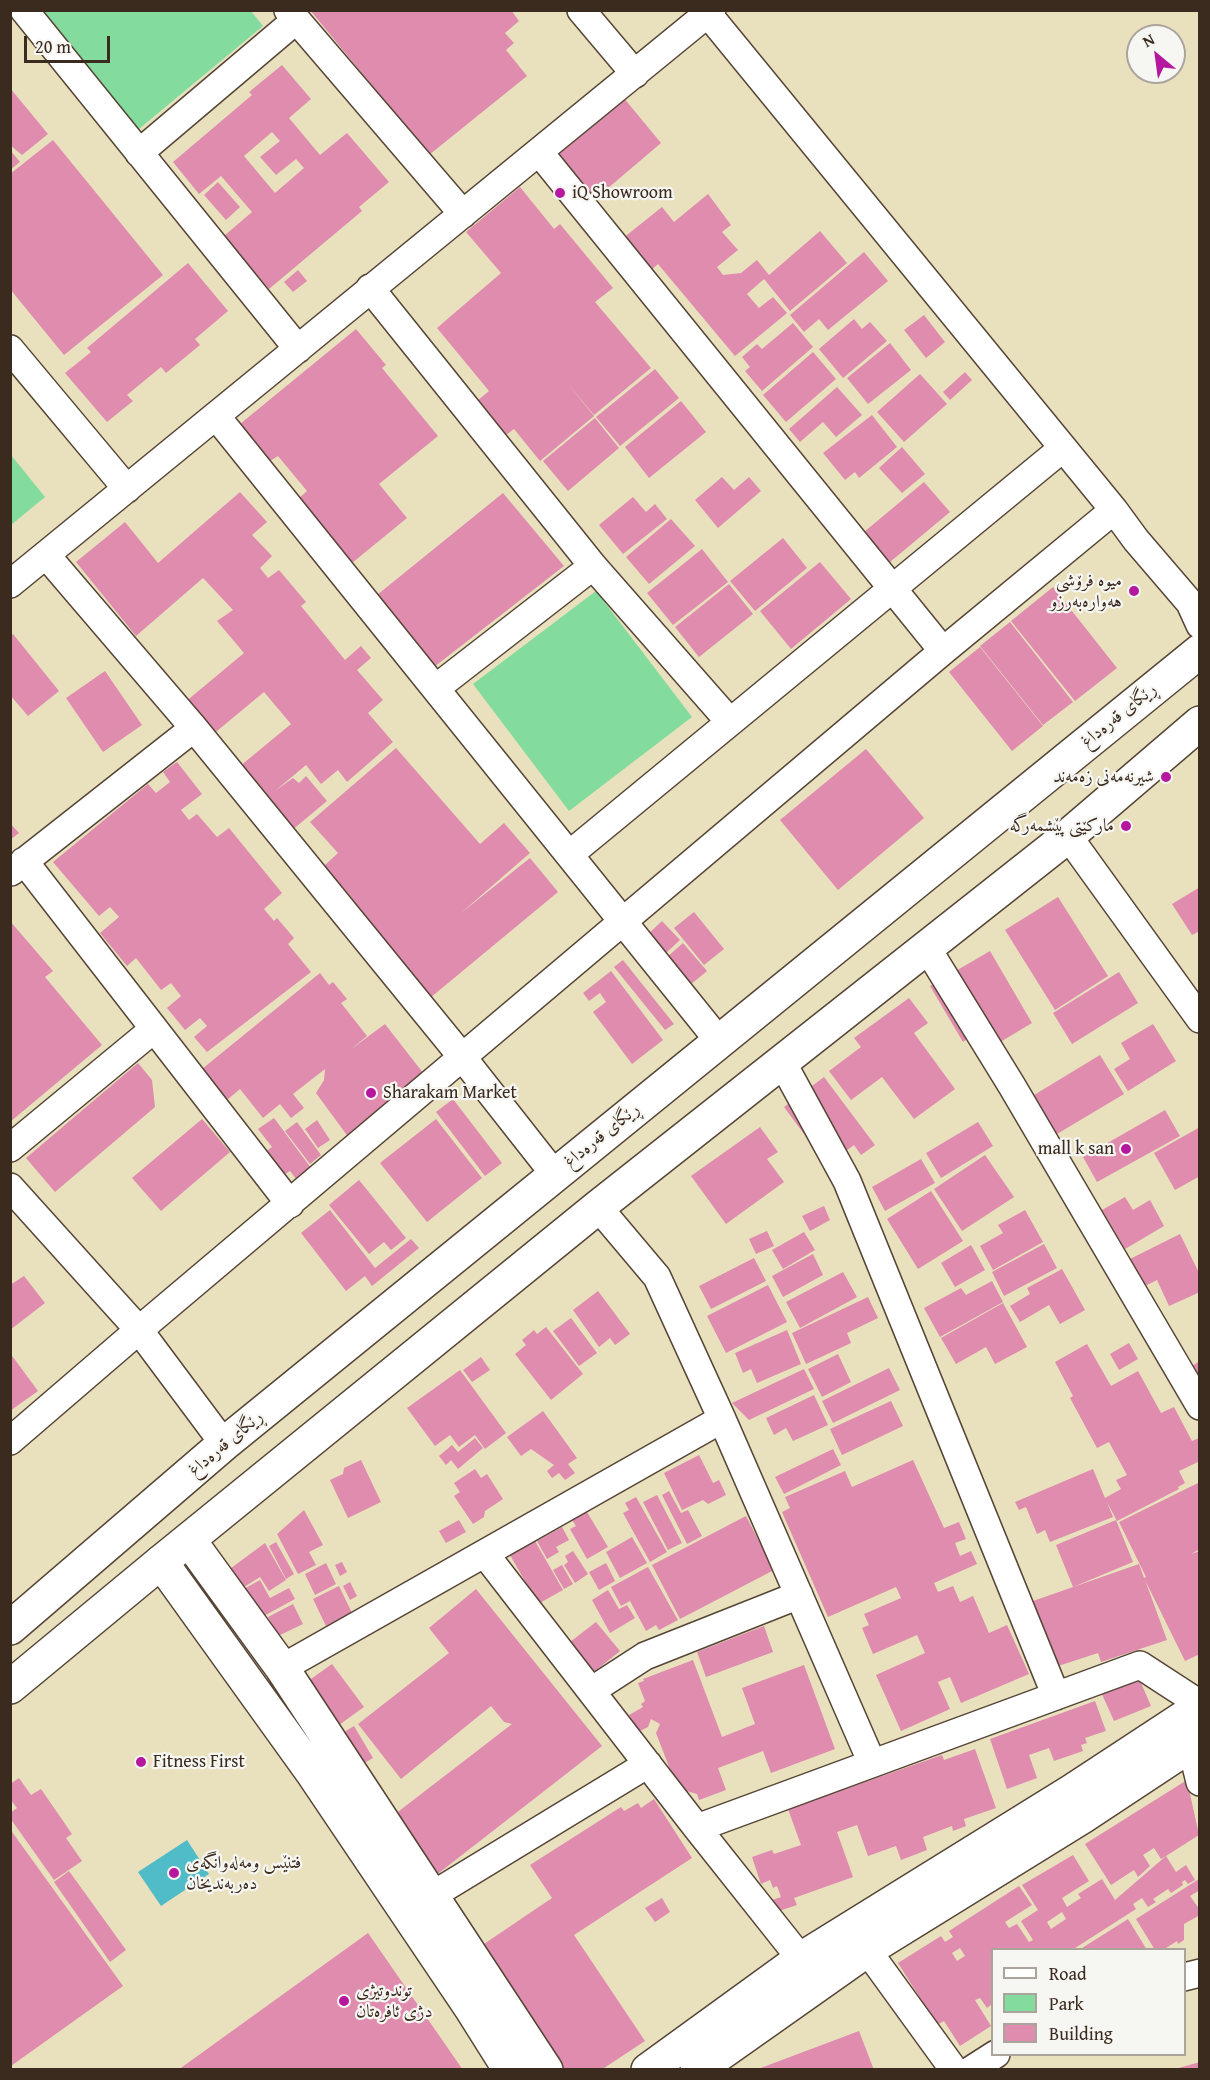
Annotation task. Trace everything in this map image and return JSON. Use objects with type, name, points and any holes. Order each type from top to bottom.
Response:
[{"type":"main road","name":"ڕێگای قەرەداغ","points":[[10,1628],[224,1444],[1200,651]]},
{"type":"main road","points":[[10,1687],[598,1207],[1068,836],[1200,723]]},
{"type":"main road","points":[[189,1540],[282,1668],[546,2070]]},
{"type":"main road","points":[[161,1562],[312,1772],[471,2008],[510,2070]]},
{"type":"main road","points":[[648,2070],[801,1959],[1072,1791],[1200,1705]]},
{"type":"main road","points":[[697,2070],[867,1950],[1083,1817],[1195,1742]]},
{"type":"street","points":[[24,10],[298,349]]},
{"type":"street","points":[[581,10],[635,74]]},
{"type":"street","points":[[10,584],[710,12],[1196,612]]},
{"type":"street","points":[[139,153],[292,15],[463,214]]},
{"type":"street","points":[[539,152],[943,651]]},
{"type":"street","points":[[370,288],[593,566],[730,722]]},
{"type":"street","points":[[10,350],[127,489]]},
{"type":"street","points":[[216,416],[719,1041]]},
{"type":"street","points":[[570,854],[1063,448]]},
{"type":"street","points":[[10,1441],[943,651],[1114,510]]},
{"type":"street","points":[[46,555],[194,728],[463,1058],[555,1175]]},
{"type":"street","points":[[436,688],[593,566]]},
{"type":"street","points":[[194,728],[17,867],[153,1029],[290,1204]]},
{"type":"street","points":[[1068,836],[1200,1019]]},
{"type":"street","points":[[927,948],[1012,1086],[1200,1406]]},
{"type":"street","points":[[10,1148],[153,1029]]},
{"type":"street","points":[[782,1062],[847,1180],[1056,1696]]},
{"type":"street","points":[[10,1187],[139,1330],[224,1444]]},
{"type":"street","points":[[598,1207],[657,1277],[722,1419],[872,1763]]},
{"type":"street","points":[[282,1668],[722,1419]]},
{"type":"street","points":[[485,1554],[801,1959]]},
{"type":"street","points":[[591,1691],[645,1656],[799,1595]]},
{"type":"street","points":[[697,1828],[1140,1665],[1200,1705]]},
{"type":"street","points":[[1195,1742],[1200,1782]]},
{"type":"street","points":[[431,1896],[648,1764]]},
{"type":"street","points":[[867,1950],[954,2070]]},
{"type":"street","points":[[971,2070],[994,2056]]},
{"type":"green space","points":[[31,11],[251,11],[263,26],[133,134]]},
{"type":"green space","points":[[11,455],[45,497],[10,525]]},
{"type":"green space","points":[[596,591],[692,717],[569,811],[473,684]]},
{"type":"water","name":"فتنێس ومەلەوانگەی دەربەندیخان","points":[[187,1840],[209,1874],[161,1906],[138,1872]]},
{"type":"building","points":[[310,10],[511,10],[519,21],[505,33],[514,43],[506,50],[527,76],[429,155]]},
{"type":"building","points":[[282,65],[311,99],[289,118],[320,155],[347,133],[389,182],[359,207],[362,211],[269,289],[224,236],[252,212],[221,176],[199,194],[173,162],[252,95],[249,92]],"holes":[[[272,132],[280,141],[260,157],[276,175],[296,159],[304,168],[275,193],[244,156]]]},
{"type":"building","points":[[10,88],[48,134],[22,155],[10,145]]},
{"type":"building","points":[[623,97],[661,143],[594,200],[555,154]]},
{"type":"building","points":[[53,140],[163,275],[64,355],[10,289],[10,174]]},
{"type":"building","points":[[10,150],[20,162],[10,170]]},
{"type":"building","points":[[218,182],[240,207],[226,220],[204,195]]},
{"type":"building","points":[[520,187],[554,229],[560,224],[613,288],[595,302],[651,368],[594,415],[568,384],[594,416],[540,461],[514,429],[506,435],[477,401],[489,391],[437,328],[501,273],[466,232]]},
{"type":"building","points":[[708,194],[731,225],[722,232],[738,250],[717,267],[723,275],[741,273],[757,260],[769,275],[820,231],[847,263],[790,311],[764,279],[747,294],[759,308],[773,297],[787,313],[735,356],[658,264],[649,272],[622,239],[662,207],[674,222]]},
{"type":"building","points":[[864,252],[888,281],[828,330],[819,319],[804,332],[790,315]]},
{"type":"building","points":[[188,263],[228,311],[195,339],[200,345],[166,373],[161,367],[127,395],[133,401],[107,422],[65,373],[91,352],[87,348]]},
{"type":"building","points":[[298,270],[307,281],[293,292],[284,282]]},
{"type":"building","points":[[924,315],[945,342],[926,358],[904,330]]},
{"type":"building","points":[[854,319],[862,329],[870,322],[887,341],[843,378],[819,349]]},
{"type":"building","points":[[793,323],[813,347],[762,391],[745,371],[750,367],[742,357],[757,344],[762,349]]},
{"type":"building","points":[[356,329],[386,365],[382,368],[438,436],[379,484],[407,518],[352,563],[298,499],[307,491],[278,456],[270,461],[240,424]]},
{"type":"building","points":[[890,343],[911,370],[868,404],[847,378]]},
{"type":"building","points":[[813,352],[836,379],[786,422],[763,395]]},
{"type":"building","points":[[655,369],[679,398],[620,446],[596,417]]},
{"type":"building","points":[[965,372],[972,380],[950,400],[943,392]]},
{"type":"building","points":[[920,374],[947,404],[904,442],[877,412]]},
{"type":"building","points":[[837,387],[862,415],[836,437],[823,422],[800,442],[789,429]]},
{"type":"building","points":[[681,401],[706,432],[649,478],[625,447]]},
{"type":"building","points":[[872,415],[897,447],[859,478],[855,472],[845,480],[823,453]]},
{"type":"building","points":[[595,418],[619,448],[568,491],[543,461]]},
{"type":"building","points":[[902,447],[925,474],[902,493],[879,468]]},
{"type":"building","points":[[722,477],[734,490],[749,477],[761,491],[718,528],[695,500]]},
{"type":"building","points":[[924,482],[950,512],[890,562],[864,532]]},
{"type":"building","points":[[240,492],[267,522],[252,535],[272,556],[260,568],[268,578],[279,570],[306,602],[301,606],[345,660],[361,646],[371,658],[357,670],[383,700],[368,713],[393,742],[347,782],[338,770],[321,784],[306,765],[275,791],[293,778],[299,783],[306,776],[327,801],[291,831],[239,767],[291,724],[264,692],[211,736],[184,703],[244,653],[217,621],[233,610],[203,578],[136,636],[76,562],[125,522],[158,563]]},
{"type":"building","points":[[503,493],[564,566],[434,667],[377,595]]},
{"type":"building","points":[[633,497],[646,512],[655,504],[667,519],[623,554],[599,525]]},
{"type":"building","points":[[671,519],[695,546],[649,584],[626,557]]},
{"type":"building","points":[[783,538],[807,568],[755,611],[730,581]]},
{"type":"building","points":[[702,549],[728,582],[673,625],[647,593]]},
{"type":"building","points":[[820,562],[851,599],[791,649],[760,611]]},
{"type":"building","points":[[729,584],[753,614],[699,657],[675,627]]},
{"type":"building","points":[[1053,587],[1117,668],[1075,701],[1011,621]]},
{"type":"building","points":[[1010,622],[1073,702],[1043,725],[980,646]]},
{"type":"building","points":[[13,634],[59,691],[28,716],[10,695],[10,636]]},
{"type":"building","points":[[980,647],[1043,726],[1012,751],[949,672]]},
{"type":"building","points":[[105,671],[142,725],[103,752],[66,698]]},
{"type":"building","points":[[396,748],[480,844],[504,823],[530,853],[461,913],[530,858],[558,892],[430,998],[348,900],[352,898],[324,866],[338,853],[310,822]]},
{"type":"building","points":[[866,749],[924,818],[838,890],[780,820]]},
{"type":"building","points":[[177,762],[202,794],[181,810],[189,820],[197,814],[217,837],[229,828],[282,893],[264,909],[274,921],[277,918],[294,938],[288,944],[311,972],[207,1052],[194,1037],[207,1026],[200,1018],[185,1030],[167,1008],[181,996],[171,983],[161,990],[136,958],[127,966],[100,933],[119,917],[110,907],[99,916],[53,862],[148,784],[156,793],[170,782],[163,772]]},
{"type":"building","points":[[10,823],[19,833],[10,840]]},
{"type":"building","points":[[1200,887],[1200,931],[1192,935],[1172,904]]},
{"type":"building","points":[[1058,897],[1108,976],[1055,1010],[1005,930]]},
{"type":"building","points":[[694,912],[724,949],[704,965],[674,928]]},
{"type":"building","points":[[10,921],[53,971],[45,977],[102,1045],[10,1122]]},
{"type":"building","points":[[662,921],[680,940],[665,954],[647,935]]},
{"type":"building","points":[[683,943],[707,971],[690,985],[666,958]]},
{"type":"building","points":[[990,951],[1032,1023],[977,1056],[967,1039],[963,1042],[930,986]]},
{"type":"building","points":[[623,960],[674,1024],[665,1030],[614,967]]},
{"type":"building","points":[[611,971],[663,1040],[632,1064],[593,1012],[606,1002],[600,993],[589,1001],[583,993]]},
{"type":"building","points":[[1119,972],[1138,1003],[1072,1044],[1053,1013]]},
{"type":"building","points":[[320,973],[329,985],[333,982],[347,999],[341,1003],[367,1036],[350,1050],[385,1024],[427,1078],[349,1138],[316,1093],[324,1080],[325,1069],[293,1094],[304,1108],[291,1118],[280,1104],[263,1118],[240,1089],[227,1100],[202,1069]]},
{"type":"building","points":[[909,998],[928,1023],[914,1033],[955,1089],[914,1119],[882,1077],[851,1100],[829,1071],[861,1047],[854,1038]]},
{"type":"building","points":[[1153,1024],[1176,1061],[1128,1091],[1114,1069],[1130,1059],[1121,1043]]},
{"type":"building","points":[[1100,1055],[1124,1094],[1057,1134],[1034,1095]]},
{"type":"building","points":[[138,1063],[152,1080],[155,1107],[55,1192],[26,1158]]},
{"type":"building","points":[[824,1077],[875,1145],[861,1155],[854,1145],[836,1158],[821,1157],[784,1107]]},
{"type":"building","points":[[453,1099],[502,1163],[485,1176],[436,1112]]},
{"type":"building","points":[[1165,1110],[1180,1136],[1097,1182],[1083,1157]]},
{"type":"building","points":[[274,1118],[311,1168],[296,1179],[290,1171],[282,1176],[265,1152],[272,1147],[258,1129]]},
{"type":"building","points":[[202,1119],[230,1152],[161,1211],[132,1178]]},
{"type":"building","points":[[436,1119],[482,1178],[427,1222],[380,1163]]},
{"type":"building","points":[[317,1120],[330,1140],[318,1148],[305,1129]]},
{"type":"building","points":[[297,1122],[321,1155],[310,1164],[285,1131]]},
{"type":"building","points":[[978,1122],[993,1146],[941,1178],[926,1153]]},
{"type":"building","points":[[760,1127],[778,1152],[767,1159],[784,1182],[726,1224],[691,1176]]},
{"type":"building","points":[[1200,1127],[1200,1176],[1175,1190],[1154,1153]]},
{"type":"building","points":[[985,1155],[1014,1197],[962,1231],[934,1189]]},
{"type":"building","points":[[921,1159],[935,1183],[885,1211],[872,1187]]},
{"type":"building","points":[[359,1180],[406,1238],[391,1250],[384,1242],[369,1254],[329,1205]]},
{"type":"building","points":[[931,1191],[963,1241],[918,1269],[887,1219]]},
{"type":"building","points":[[1125,1197],[1133,1210],[1150,1200],[1164,1226],[1125,1249],[1102,1210]]},
{"type":"building","points":[[824,1206],[830,1220],[810,1231],[802,1216]]},
{"type":"building","points":[[330,1210],[375,1268],[411,1239],[419,1248],[372,1286],[365,1276],[346,1291],[301,1233]]},
{"type":"building","points":[[1025,1210],[1043,1242],[993,1270],[980,1246],[1003,1233],[998,1225]]},
{"type":"building","points":[[767,1231],[774,1246],[756,1254],[749,1239]]},
{"type":"building","points":[[804,1232],[815,1250],[783,1269],[772,1250]]},
{"type":"building","points":[[1180,1234],[1200,1275],[1200,1292],[1169,1306],[1157,1280],[1141,1288],[1128,1260]]},
{"type":"building","points":[[1044,1244],[1057,1268],[1004,1296],[992,1272]]},
{"type":"building","points":[[971,1245],[985,1270],[955,1287],[941,1263]]},
{"type":"building","points":[[813,1254],[823,1275],[783,1297],[772,1276]]},
{"type":"building","points":[[754,1258],[766,1281],[711,1309],[699,1286]]},
{"type":"building","points":[[1062,1269],[1085,1310],[1060,1324],[1049,1305],[1020,1322],[1010,1306],[1030,1294],[1027,1288]]},
{"type":"building","points":[[843,1272],[857,1297],[800,1328],[786,1302]]},
{"type":"building","points":[[24,1276],[45,1303],[10,1330],[10,1285]]},
{"type":"building","points":[[992,1281],[1003,1302],[940,1337],[924,1308],[961,1288],[966,1295]]},
{"type":"building","points":[[768,1285],[787,1322],[726,1353],[707,1316]]},
{"type":"building","points":[[598,1291],[630,1334],[615,1345],[610,1338],[599,1347],[573,1310]]},
{"type":"building","points":[[868,1297],[878,1318],[847,1333],[851,1343],[806,1364],[792,1333]]},
{"type":"building","points":[[1003,1303],[1027,1347],[995,1364],[986,1347],[956,1364],[941,1338]]},
{"type":"building","points":[[571,1318],[597,1353],[579,1366],[553,1331]]},
{"type":"building","points":[[546,1327],[583,1374],[551,1400],[515,1354],[526,1345],[522,1340],[534,1330],[537,1334]]},
{"type":"building","points":[[787,1330],[801,1364],[757,1383],[751,1369],[743,1373],[735,1353]]},
{"type":"building","points":[[1129,1343],[1138,1359],[1119,1370],[1110,1354]]},
{"type":"building","points":[[1087,1344],[1111,1386],[1138,1371],[1161,1413],[1174,1407],[1192,1441],[1199,1438],[1200,1440],[1200,1461],[1179,1471],[1185,1483],[1178,1487],[1179,1489],[1117,1521],[1107,1502],[1113,1517],[1050,1542],[1045,1530],[1037,1534],[1026,1507],[1019,1510],[1015,1502],[1093,1469],[1105,1498],[1121,1489],[1116,1480],[1127,1475],[1109,1442],[1097,1448],[1070,1398],[1073,1396],[1055,1362]]},
{"type":"building","points":[[10,1353],[38,1391],[10,1411]]},
{"type":"building","points":[[838,1354],[851,1382],[822,1397],[808,1369]]},
{"type":"building","points":[[481,1357],[490,1370],[472,1382],[463,1370]]},
{"type":"building","points":[[1200,1361],[1200,1386],[1189,1368]]},
{"type":"building","points":[[889,1368],[900,1390],[833,1423],[822,1401]]},
{"type":"building","points":[[804,1369],[814,1389],[749,1420],[732,1403]]},
{"type":"building","points":[[460,1370],[506,1433],[485,1449],[475,1435],[459,1447],[450,1435],[435,1446],[407,1408]]},
{"type":"building","points":[[814,1395],[828,1425],[793,1441],[786,1428],[774,1435],[766,1418]]},
{"type":"building","points":[[891,1401],[903,1426],[842,1455],[830,1429]]},
{"type":"building","points":[[543,1411],[577,1458],[568,1464],[575,1473],[565,1480],[559,1473],[552,1478],[547,1471],[554,1465],[531,1449],[521,1456],[507,1437]]},
{"type":"building","points":[[475,1438],[483,1448],[458,1469],[451,1460],[446,1465],[439,1456],[452,1445],[458,1452]]},
{"type":"building","points":[[833,1449],[841,1465],[784,1494],[775,1477]]},
{"type":"building","points":[[699,1455],[713,1483],[719,1480],[726,1495],[708,1504],[703,1500],[682,1510],[664,1473]]},
{"type":"building","points":[[361,1460],[381,1502],[348,1518],[330,1480],[343,1474],[344,1468]]},
{"type":"building","points":[[913,1460],[944,1528],[959,1522],[966,1539],[955,1543],[960,1556],[971,1551],[977,1564],[934,1583],[938,1592],[953,1586],[960,1602],[973,1596],[989,1633],[1007,1625],[1029,1674],[961,1703],[950,1677],[938,1682],[950,1709],[901,1731],[876,1675],[925,1653],[917,1635],[873,1654],[862,1628],[869,1625],[864,1614],[901,1598],[896,1587],[828,1617],[782,1512],[790,1508],[785,1497],[845,1471],[852,1487]]},
{"type":"building","points":[[475,1469],[481,1478],[487,1474],[503,1499],[485,1511],[484,1517],[473,1524],[454,1496],[460,1492],[454,1483]]},
{"type":"building","points":[[1200,1482],[1200,1549],[1191,1554],[1200,1551],[1200,1654],[1185,1661],[1145,1580],[1167,1640],[1101,1662],[1098,1653],[1055,1667],[1033,1601],[1139,1564],[1144,1578],[1146,1577],[1119,1522]]},
{"type":"building","points":[[669,1491],[681,1513],[688,1510],[702,1536],[687,1544],[662,1495]]},
{"type":"building","points":[[657,1495],[682,1543],[668,1550],[643,1502]]},
{"type":"building","points":[[636,1497],[667,1552],[650,1562],[623,1513],[629,1510],[625,1503]]},
{"type":"building","points":[[304,1510],[323,1545],[309,1552],[316,1565],[298,1574],[277,1534]]},
{"type":"building","points":[[587,1512],[608,1547],[587,1559],[570,1529],[576,1526],[572,1520]]},
{"type":"building","points":[[746,1516],[774,1570],[680,1619],[652,1565]]},
{"type":"building","points":[[459,1520],[466,1532],[446,1543],[439,1531]]},
{"type":"building","points":[[1116,1520],[1133,1562],[1073,1587],[1056,1545]]},
{"type":"building","points":[[562,1527],[569,1540],[556,1547],[559,1552],[547,1559],[537,1541]]},
{"type":"building","points":[[632,1537],[647,1563],[620,1578],[606,1552]]},
{"type":"building","points":[[535,1541],[563,1590],[538,1604],[510,1555]]},
{"type":"building","points":[[276,1542],[294,1574],[286,1579],[269,1546]]},
{"type":"building","points":[[265,1543],[286,1580],[269,1591],[260,1577],[236,1592],[223,1574]]},
{"type":"building","points":[[573,1551],[588,1574],[575,1583],[564,1565],[568,1562],[565,1556]]},
{"type":"building","points":[[342,1562],[347,1572],[340,1576],[335,1565]]},
{"type":"building","points":[[326,1563],[336,1584],[315,1595],[305,1574]]},
{"type":"building","points":[[606,1563],[615,1581],[599,1590],[589,1572]]},
{"type":"building","points":[[562,1565],[573,1584],[564,1589],[553,1570]]},
{"type":"building","points":[[648,1567],[678,1620],[659,1630],[656,1625],[646,1631],[630,1601],[621,1606],[611,1587]]},
{"type":"building","points":[[260,1580],[270,1598],[289,1588],[295,1599],[260,1618],[244,1589]]},
{"type":"building","points":[[350,1582],[357,1596],[350,1600],[343,1586]]},
{"type":"building","points":[[339,1586],[352,1613],[326,1626],[313,1599]]},
{"type":"building","points":[[476,1589],[602,1746],[435,1876],[390,1818],[512,1724],[504,1722],[491,1706],[401,1779],[358,1724],[449,1653],[429,1628]]},
{"type":"building","points":[[608,1590],[619,1609],[627,1605],[635,1618],[610,1633],[592,1600]]},
{"type":"building","points":[[293,1604],[303,1624],[278,1636],[268,1617]]},
{"type":"building","points":[[596,1622],[620,1651],[594,1672],[570,1642]]},
{"type":"building","points":[[764,1626],[773,1652],[706,1677],[697,1652]]},
{"type":"building","points":[[693,1660],[722,1737],[755,1724],[742,1688],[804,1665],[835,1749],[771,1773],[763,1751],[718,1768],[726,1790],[699,1800],[697,1794],[680,1789],[656,1733],[660,1724],[651,1719],[648,1727],[638,1732],[629,1715],[643,1707],[641,1704],[645,1701],[638,1683]]},
{"type":"building","points":[[332,1664],[364,1707],[332,1730],[301,1686]]},
{"type":"building","points":[[1138,1676],[1151,1706],[1114,1721],[1101,1692]]},
{"type":"building","points":[[1095,1701],[1106,1731],[1085,1738],[1087,1743],[1081,1745],[1083,1751],[1054,1761],[1049,1748],[1029,1755],[1037,1778],[1007,1789],[990,1739]]},
{"type":"building","points":[[354,1726],[373,1758],[356,1768],[336,1737]]},
{"type":"building","points":[[975,1749],[996,1808],[964,1819],[966,1826],[953,1831],[952,1826],[923,1837],[927,1850],[901,1860],[896,1846],[868,1856],[857,1825],[837,1832],[853,1877],[794,1898],[797,1905],[776,1912],[772,1900],[781,1897],[777,1886],[773,1888],[770,1880],[761,1884],[752,1857],[772,1850],[774,1854],[801,1845],[788,1809],[942,1755],[944,1760]]},
{"type":"building","points":[[19,1778],[31,1795],[41,1789],[72,1834],[66,1838],[82,1861],[54,1880],[10,1818],[10,1813],[17,1808],[10,1799],[10,1784]]},
{"type":"building","points":[[1187,1780],[1199,1835],[1161,1859],[1154,1848],[1143,1855],[1150,1866],[1138,1877],[1134,1870],[1111,1885],[1085,1844]]},
{"type":"building","points":[[654,1799],[692,1858],[574,1935],[645,2041],[601,2070],[564,2070],[484,1944],[552,1898],[530,1865],[621,1807],[624,1811],[638,1803],[641,1808]]},
{"type":"building","points":[[10,1829],[123,1986],[11,2066],[10,2065]]},
{"type":"building","points":[[1073,1855],[1089,1881],[1062,1898],[1067,1907],[1081,1898],[1078,1894],[1102,1879],[1115,1900],[1166,1856],[1176,1872],[1186,1865],[1195,1880],[1188,1884],[1185,1880],[1182,1882],[1183,1885],[1171,1893],[1168,1889],[1153,1899],[1156,1902],[1148,1907],[1142,1898],[1133,1904],[1136,1909],[1075,1948],[991,1948],[991,2005],[987,2008],[980,1998],[975,2000],[991,2026],[960,2046],[944,2021],[937,2025],[898,1963],[941,1936],[945,1942],[953,1937],[949,1931],[1019,1886],[1032,1905],[1005,1922],[1009,1928],[1017,1924],[1029,1942],[1033,1940],[1021,1921],[1038,1910],[1022,1885]],"holes":[[[1062,1912],[1066,1919],[1051,1929],[1047,1922]],[[960,1948],[965,1956],[957,1961],[952,1953]]]},
{"type":"building","points":[[69,1871],[126,1950],[110,1962],[54,1882]]},
{"type":"building","points":[[1199,1879],[1200,1890],[1190,1896],[1200,1910],[1200,1915],[1184,1924],[1184,1940],[1178,1944],[1177,1941],[1166,1948],[1154,1948],[1136,1919]]},
{"type":"building","points":[[662,1898],[670,1912],[655,1922],[645,1908]]},
{"type":"building","points":[[1128,1919],[1146,1948],[1082,1948]]},
{"type":"building","name":"توندوتیژی دژی ئافرەتان","points":[[368,1933],[463,2070],[178,2070]]},
{"type":"building","points":[[859,2031],[874,2070],[758,2070],[758,2069]]},
{"type":"building","points":[[1200,2062],[1200,2070],[1175,2070],[1175,2069]]},
{"type":"place","name":"iQ Showroom","points":[[560,193]]},
{"type":"place","name":"میوە فرۆشی هەوارەبەرزو","points":[[1134,591]]},
{"type":"place","name":"شیرنەمەنی زەمەند","points":[[1166,777]]},
{"type":"place","name":"مارکێتی پێشمەرگە","points":[[1126,826]]},
{"type":"place","name":"Sharakam Market","points":[[371,1093]]},
{"type":"place","name":"mall k san","points":[[1126,1149]]},
{"type":"place","name":"Fitness First","points":[[141,1762]]},
{"type":"place","name":"فتنێس ومەلەوانگەی دەربەندیخان","points":[[174,1873]]},
{"type":"place","name":"توندوتیژی دژی ئافرەتان","points":[[344,2001]]}]
